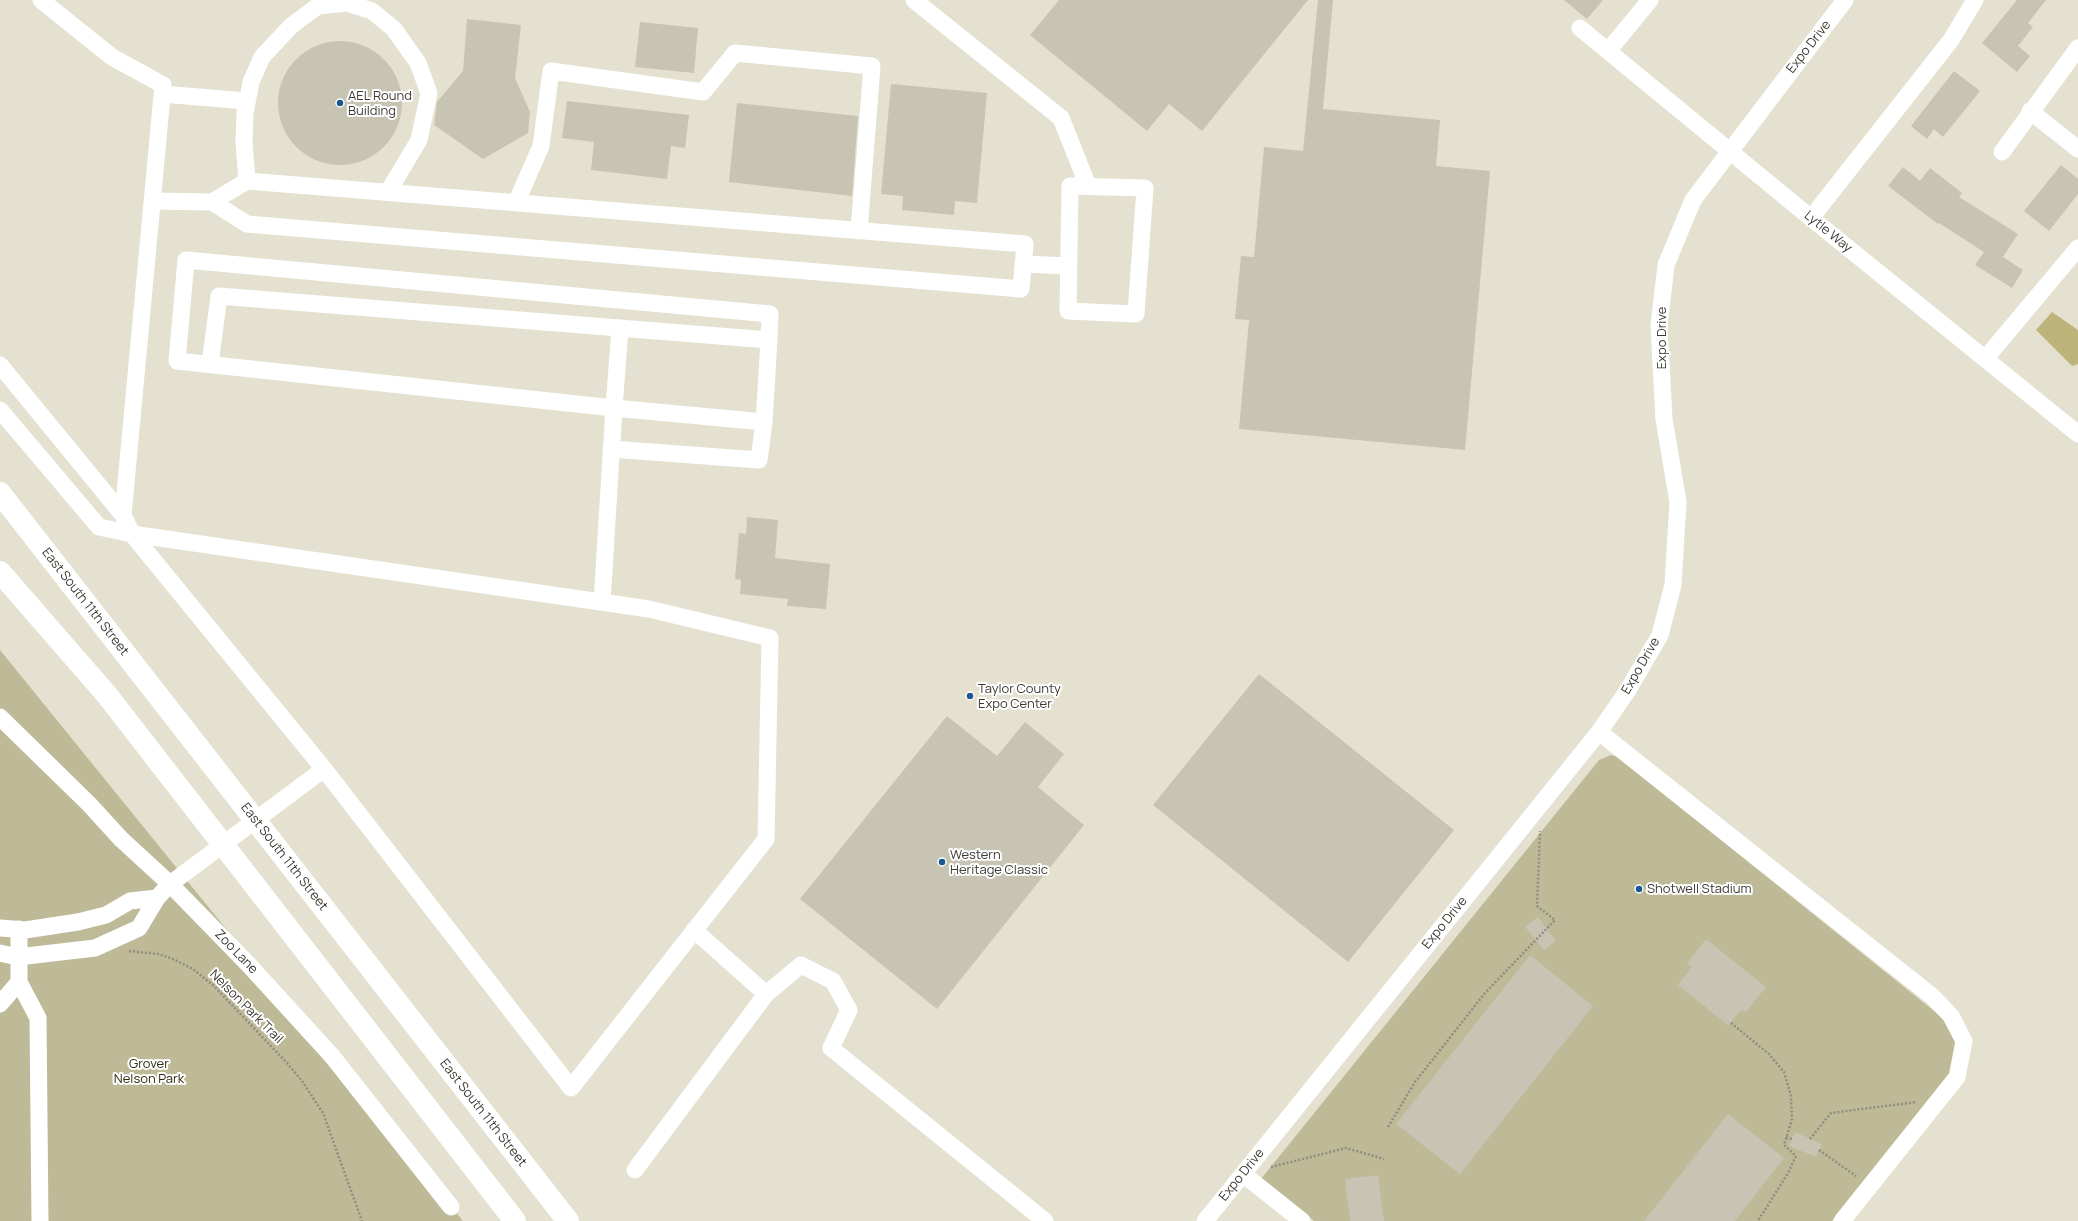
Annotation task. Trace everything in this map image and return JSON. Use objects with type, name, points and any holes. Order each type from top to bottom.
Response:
[{"type":"main road","name":"East South 11th Street","points":[[0,493],[568,1221]]},
{"type":"main road","points":[[0,572],[107,695],[515,1221]]},
{"type":"street","points":[[41,0],[112,57],[163,85],[123,515]]},
{"type":"street","points":[[914,0],[1061,118],[1088,186]]},
{"type":"street","points":[[1608,51],[1650,0]]},
{"type":"street","name":"Expo Drive","points":[[1205,1221],[1599,732],[1628,690],[1660,635],[1672,585],[1678,502],[1664,419],[1659,326],[1666,265],[1693,200],[1729,150],[1845,0]]},
{"type":"street","points":[[1811,218],[1951,40],[1975,0]]},
{"type":"street","points":[[247,181],[244,142],[247,101],[251,82],[262,57],[291,26],[318,6],[347,3],[372,11],[394,29],[418,63],[429,93],[419,140],[388,192]]},
{"type":"street","name":"Lytle Way","points":[[1580,28],[1811,218],[2078,434]]},
{"type":"street","points":[[2002,152],[2030,111],[2078,48]]},
{"type":"street","points":[[516,203],[542,146],[551,71],[703,92],[735,53],[872,66],[860,231]]},
{"type":"street","points":[[162,94],[247,101]]},
{"type":"street","points":[[2030,111],[2078,149]]},
{"type":"street","points":[[153,201],[212,202],[247,224],[1021,289],[1024,244],[247,181],[212,202]]},
{"type":"street","points":[[1070,186],[1088,186],[1145,188],[1136,314],[1068,311],[1070,186]]},
{"type":"street","points":[[1985,359],[2078,248]]},
{"type":"street","points":[[611,449],[759,460],[764,422],[770,314],[186,260],[177,361],[614,408],[764,422]]},
{"type":"street","points":[[1023,264],[1068,266]]},
{"type":"street","points":[[210,364],[219,296],[769,340]]},
{"type":"street","points":[[602,602],[620,328]]},
{"type":"street","points":[[0,365],[123,515],[132,534],[324,769],[571,1088],[766,839],[770,638],[649,608],[132,534],[99,526],[0,410]]},
{"type":"street","name":"Zoo Lane","points":[[0,717],[89,804],[120,839],[170,884],[248,964],[332,1056],[451,1207]]},
{"type":"street","points":[[1599,732],[1933,997],[1951,1016],[1964,1041],[1957,1077],[1842,1221]]},
{"type":"street","points":[[0,953],[18,957],[95,948],[139,928],[157,898],[170,884],[324,769]]},
{"type":"street","points":[[0,928],[19,930],[78,922],[106,915],[130,901],[157,898]]},
{"type":"street","points":[[19,930],[18,982],[38,1018],[40,1221]]},
{"type":"street","points":[[694,930],[766,994]]},
{"type":"street","points":[[635,1170],[766,994],[801,965],[833,980],[849,1010],[831,1048],[1045,1221]]},
{"type":"street","points":[[0,1004],[18,982]]},
{"type":"street","points":[[1243,1174],[1302,1221]]},
{"type":"path","points":[[1388,1127],[1415,1082],[1462,1021],[1510,966],[1534,944],[1555,920],[1537,906],[1542,803]]},
{"type":"path","name":"Nelson Park Trail","points":[[126,951],[158,954],[171,958],[193,969],[214,986],[287,1063],[302,1081],[323,1113],[362,1221]]},
{"type":"path","points":[[1731,1023],[1769,1054],[1784,1072],[1791,1096],[1792,1119],[1784,1145],[1796,1156],[1788,1173],[1758,1221]]},
{"type":"path","points":[[1810,1139],[1831,1113],[1940,1098]]},
{"type":"path","points":[[1786,1137],[1792,1140]]},
{"type":"path","points":[[1243,1174],[1346,1148],[1384,1159]]},
{"type":"path","points":[[1819,1150],[1870,1186]]},
{"type":"green space","name":"Grover Nelson Park","points":[[0,650],[463,1221],[0,1221]]},
{"type":"green space","name":"Shotwell Stadium","points":[[1611,755],[1616,756],[1944,1019],[1956,1040],[1951,1073],[1832,1221],[1314,1221],[1261,1179],[1599,760]]},
{"type":"shaded area","points":[[2052,312],[2078,330],[2078,364],[2072,366],[2036,330]]},
{"type":"building","points":[[1059,0],[1308,0],[1202,131],[1169,104],[1147,131],[1030,35]]},
{"type":"building","points":[[1318,0],[1333,0],[1323,109],[1440,120],[1436,166],[1490,171],[1465,450],[1239,429],[1249,320],[1235,319],[1241,256],[1254,257],[1264,147],[1303,151]]},
{"type":"building","points":[[1564,0],[1603,0],[1587,19]]},
{"type":"building","points":[[2017,0],[2046,0],[2028,23],[2033,27],[2018,46],[2030,56],[2017,72],[1982,43]]},
{"type":"building","points":[[467,19],[521,25],[515,78],[530,112],[528,133],[483,159],[434,125],[437,102],[463,71]]},
{"type":"building","points":[[640,22],[698,28],[694,73],[635,67]]},
{"type":"building","name":"AEL Round Building","points":[[340,41],[352,42],[364,46],[384,59],[397,79],[401,91],[401,115],[397,127],[384,147],[364,160],[352,164],[340,165],[328,164],[316,160],[296,147],[283,127],[279,115],[278,103],[279,91],[283,79],[296,59],[316,46],[328,42]]},
{"type":"building","points":[[1954,71],[1980,91],[1943,137],[1934,129],[1927,139],[1911,126]]},
{"type":"building","points":[[891,84],[987,93],[977,203],[955,201],[954,215],[902,210],[903,196],[881,194]]},
{"type":"building","points":[[567,101],[689,115],[685,148],[671,146],[667,179],[591,170],[594,142],[562,138]]},
{"type":"building","points":[[737,103],[858,116],[852,196],[729,182]]},
{"type":"building","points":[[2061,165],[2078,179],[2078,194],[2049,231],[2024,211]]},
{"type":"building","points":[[1903,167],[1920,181],[1930,168],[1962,193],[1959,197],[2018,234],[2003,257],[2023,270],[2012,288],[1975,265],[1984,252],[1939,223],[1938,224],[1888,186]]},
{"type":"building","points":[[747,517],[778,520],[775,558],[830,564],[826,609],[787,606],[788,599],[740,594],[741,580],[735,579],[739,533],[746,534]]},
{"type":"building","points":[[1259,674],[1454,830],[1348,962],[1153,805]]},
{"type":"building","name":"Western Heritage Classic","points":[[947,716],[997,756],[1025,722],[1064,754],[1038,787],[1084,825],[937,1009],[800,899]]},
{"type":"building","points":[[1538,917],[1556,941],[1544,950],[1525,927]]},
{"type":"building","points":[[1706,939],[1766,987],[1746,1012],[1742,1009],[1728,1025],[1678,985],[1692,967],[1687,963]]},
{"type":"building","points":[[1530,955],[1593,1006],[1460,1174],[1396,1124]]},
{"type":"building","points":[[1728,1114],[1784,1158],[1735,1221],[1644,1221]]},
{"type":"building","points":[[1795,1132],[1822,1144],[1816,1157],[1789,1146]]},
{"type":"building","points":[[1378,1175],[1384,1221],[1350,1221],[1345,1179]]},
{"type":"place","name":"AEL Round Building","points":[[340,103]]},
{"type":"place","name":"Taylor County Expo Center","points":[[970,696]]},
{"type":"place","name":"Western Heritage Classic","points":[[942,862]]},
{"type":"place","name":"Shotwell Stadium","points":[[1639,889]]}]
